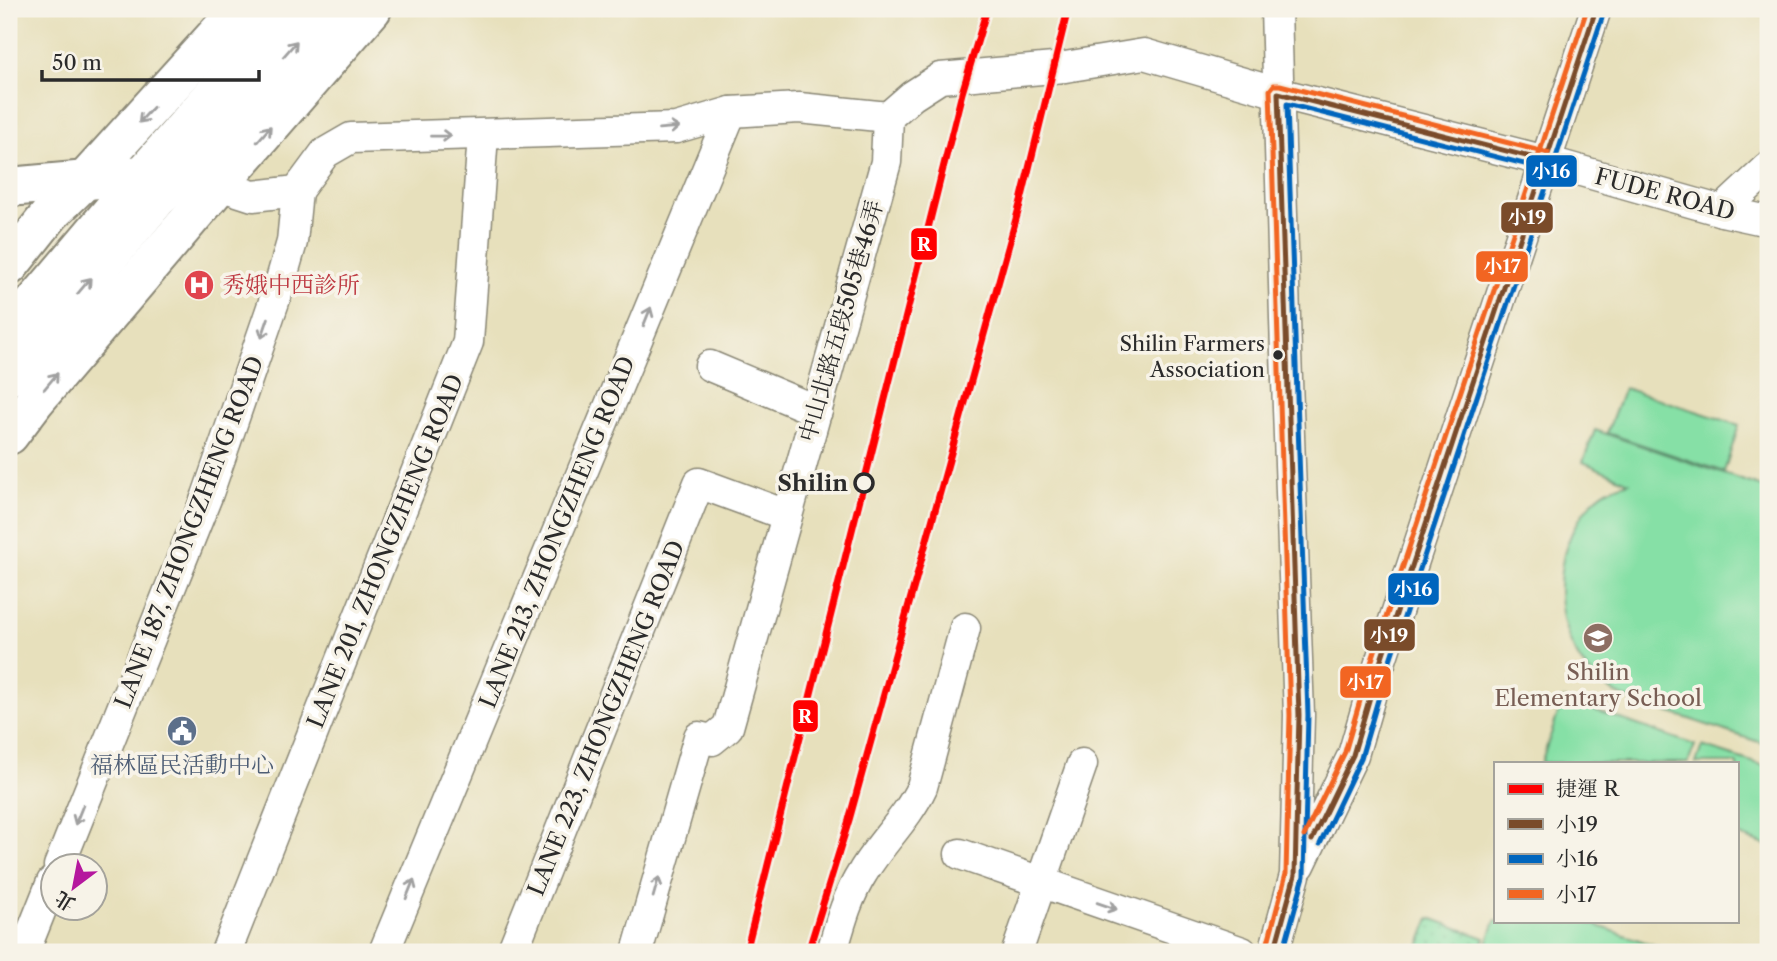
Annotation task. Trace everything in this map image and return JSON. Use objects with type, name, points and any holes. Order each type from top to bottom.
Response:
[{"type":"main road","points":[[9,266],[51,213],[86,180],[240,9]]},
{"type":"main road","points":[[9,333],[288,9]]},
{"type":"main road","points":[[9,376],[157,199],[325,9]]},
{"type":"main road","points":[[9,435],[34,402],[372,9]]},
{"type":"main road","points":[[9,187],[143,175],[181,175],[219,185]]},
{"type":"street","points":[[1276,9],[1299,715],[1296,875]]},
{"type":"street","points":[[1274,952],[1296,875],[1353,755],[1379,666],[1596,9]]},
{"type":"street","name":"FUDE ROAD","points":[[888,117],[912,96],[940,78],[1065,67],[1144,54],[1278,93],[1768,221]]},
{"type":"street","points":[[219,185],[253,196],[297,191],[325,153],[351,138],[676,128],[731,112],[799,108],[888,117]]},
{"type":"street","name":"LANE 213, ZHONGZHENG ROAD","points":[[384,952],[731,112]]},
{"type":"street","name":"中山北路五段505巷46弄","points":[[638,952],[699,737],[712,740],[728,726],[886,162],[888,117]]},
{"type":"street","name":"LANE 201, ZHONGZHENG ROAD","points":[[226,952],[468,342],[483,135]]},
{"type":"street","points":[[1722,211],[1768,168]]},
{"type":"street","name":"LANE 187, ZHONGZHENG ROAD","points":[[65,852],[207,496],[279,288],[292,242],[297,191]]},
{"type":"street","points":[[710,366],[817,411]]},
{"type":"street","name":"LANE 223, ZHONGZHENG ROAD","points":[[512,952],[699,483],[786,515]]},
{"type":"street","points":[[832,952],[844,909],[863,871],[899,826],[922,788],[965,628]]},
{"type":"street","points":[[1017,952],[1082,764]]},
{"type":"street","points":[[960,854],[1242,952]]},
{"type":"street","points":[[24,952],[38,917]]},
{"type":"green space","points":[[1624,388],[1739,425],[1724,472],[1607,433]]},
{"type":"green space","points":[[1595,430],[1768,489],[1768,745],[1626,698],[1598,681],[1578,657],[1565,627],[1562,612],[1560,580],[1564,554],[1572,532],[1592,502],[1609,489],[1629,482],[1583,462]]},
{"type":"green space","points":[[1563,699],[1695,745],[1688,762],[1541,762]]},
{"type":"green space","points":[[1702,746],[1768,767],[1768,846],[1738,835],[1738,762],[1696,762]]},
{"type":"green space","points":[[1430,918],[1485,938],[1480,952],[1417,952]]},
{"type":"green space","points":[[1495,922],[1587,922],[1674,952],[1484,952]]},
{"type":"metro line","name":"R","points":[[746,952],[962,93],[987,9]]},
{"type":"metro line","name":"R","points":[[808,952],[849,820],[1021,201],[1068,9]]},
{"type":"transit line","name":"小17","points":[[1304,836],[1345,752],[1371,663],[1587,9]]},
{"type":"transit line","name":"小19","points":[[1312,840],[1353,755],[1379,666],[1596,9]]},
{"type":"transit line","name":"小16","points":[[1320,844],[1361,758],[1387,669],[1604,12]]},
{"type":"transit line","name":"小17","points":[[1266,950],[1286,874],[1290,715],[1270,90],[1274,85],[1280,85],[1548,153]]},
{"type":"transit line","name":"小19","points":[[1274,952],[1295,875],[1299,715],[1278,93],[1546,161]]},
{"type":"transit line","name":"小16","points":[[1283,952],[1304,876],[1308,715],[1287,104],[1544,169]]},
{"type":"place","name":"秀娥中西診所","points":[[199,285]]},
{"type":"place","name":"Shilin Farmers Association","points":[[1278,355]]},
{"type":"place","name":"Shilin","points":[[864,483]]},
{"type":"place","name":"Shilin Elementary School","points":[[1598,638]]},
{"type":"place","name":"福林區民活動中心","points":[[182,731]]}]
